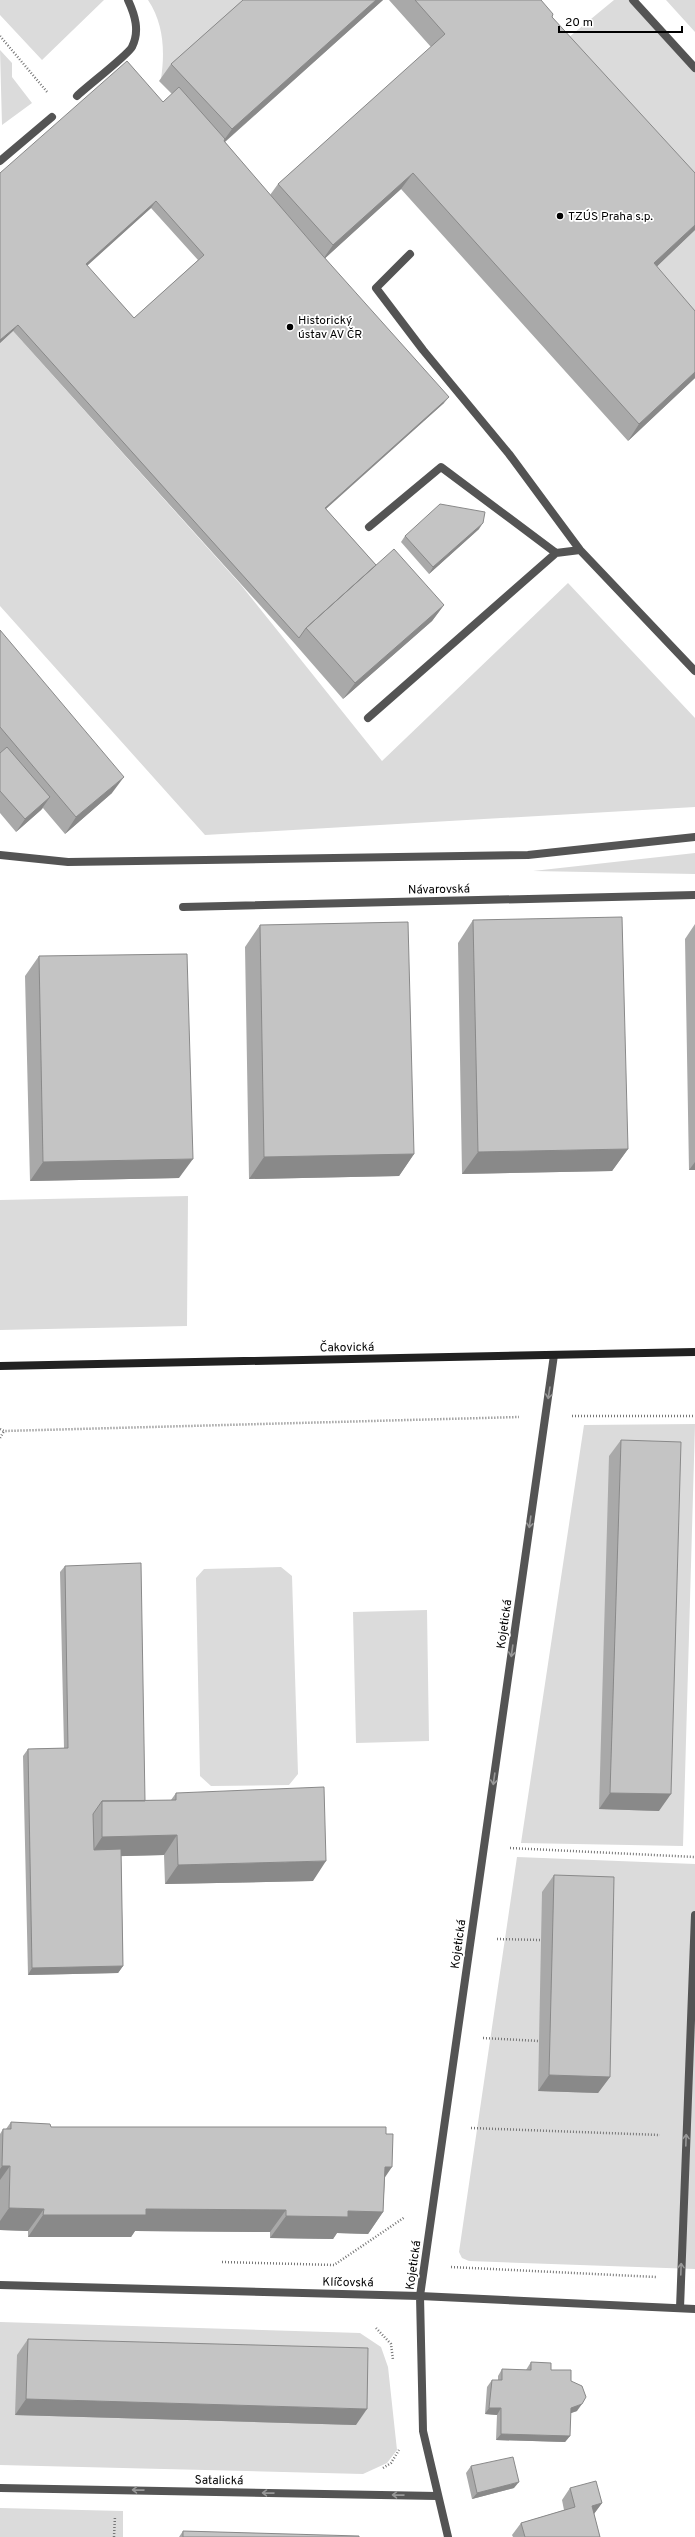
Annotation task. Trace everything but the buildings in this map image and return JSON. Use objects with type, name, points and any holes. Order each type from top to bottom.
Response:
[{"type":"main road","name":"Čakovická","points":[[0,1366],[695,1352]]},
{"type":"street","points":[[77,96],[132,48],[137,29],[134,13],[128,0]]},
{"type":"street","points":[[633,0],[695,68]]},
{"type":"street","points":[[0,161],[52,117]]},
{"type":"street","points":[[410,254],[376,288],[423,350],[510,454],[580,550],[695,671]]},
{"type":"street","points":[[369,527],[441,467],[556,552]]},
{"type":"street","points":[[368,718],[556,552],[580,550]]},
{"type":"street","points":[[0,855],[68,862],[528,855],[695,837]]},
{"type":"street","name":"Návarovská","points":[[183,907],[695,895]]},
{"type":"street","name":"Kojetická","points":[[448,2537],[437,2496],[423,2430],[420,2296],[554,1355]]},
{"type":"street","points":[[680,2308],[695,1915]]},
{"type":"street","name":"Klíčovská","points":[[0,2285],[420,2296],[695,2309]]},
{"type":"street","name":"Satalická","points":[[0,2488],[437,2496]]},
{"type":"path","points":[[0,36],[53,99]]},
{"type":"path","points":[[0,1429],[4,1431],[545,1416],[695,1416]]},
{"type":"path","points":[[0,1438],[4,1431]]},
{"type":"path","points":[[510,1848],[695,1856]]},
{"type":"path","points":[[496,1939],[541,1940]]},
{"type":"path","points":[[481,2038],[539,2041]]},
{"type":"path","points":[[469,2128],[686,2136]]},
{"type":"path","points":[[215,2262],[334,2265],[435,2197]]},
{"type":"path","points":[[449,2267],[681,2278]]},
{"type":"path","points":[[376,2328],[391,2344],[394,2368]]},
{"type":"path","points":[[380,2469],[391,2463],[402,2446]]},
{"type":"path","points":[[114,2537],[115,2511]]},
{"type":"shaded area","points":[[0,0],[104,0],[42,60],[0,15]]},
{"type":"shaded area","points":[[148,0],[249,0],[161,79],[163,59],[162,38],[157,19]]},
{"type":"shaded area","points":[[614,0],[633,0],[695,69],[695,201],[557,47]]},
{"type":"shaded area","points":[[666,0],[695,0],[695,32]]},
{"type":"shaded area","points":[[0,50],[12,63],[12,77],[32,103],[2,125]]},
{"type":"shaded area","points":[[695,230],[695,339],[643,280]]},
{"type":"shaded area","points":[[13,331],[241,585],[382,761],[568,583],[695,718],[695,807],[205,835],[0,606],[0,343]]},
{"type":"shaded area","points":[[695,853],[695,874],[533,871]]},
{"type":"shaded area","points":[[188,1196],[187,1326],[0,1330],[0,1200]]},
{"type":"shaded area","points":[[695,1424],[683,1846],[521,1843],[584,1425]]},
{"type":"shaded area","points":[[281,1567],[292,1576],[298,1774],[289,1785],[211,1786],[200,1776],[196,1578],[204,1569]]},
{"type":"shaded area","points":[[427,1610],[429,1741],[356,1743],[353,1612]]},
{"type":"shaded area","points":[[517,1857],[695,1864],[695,2269],[469,2261],[462,2258],[459,2252]]},
{"type":"shaded area","points":[[0,2322],[360,2333],[381,2347],[388,2367],[397,2450],[387,2463],[363,2474],[0,2465]]},
{"type":"shaded area","points":[[0,2508],[123,2511],[123,2537],[0,2537]]},
{"type":"place","name":"TZÚS Praha s.p.","points":[[560,216]]},
{"type":"place","name":"Historický ústav AV ČR","points":[[290,327]]}]
